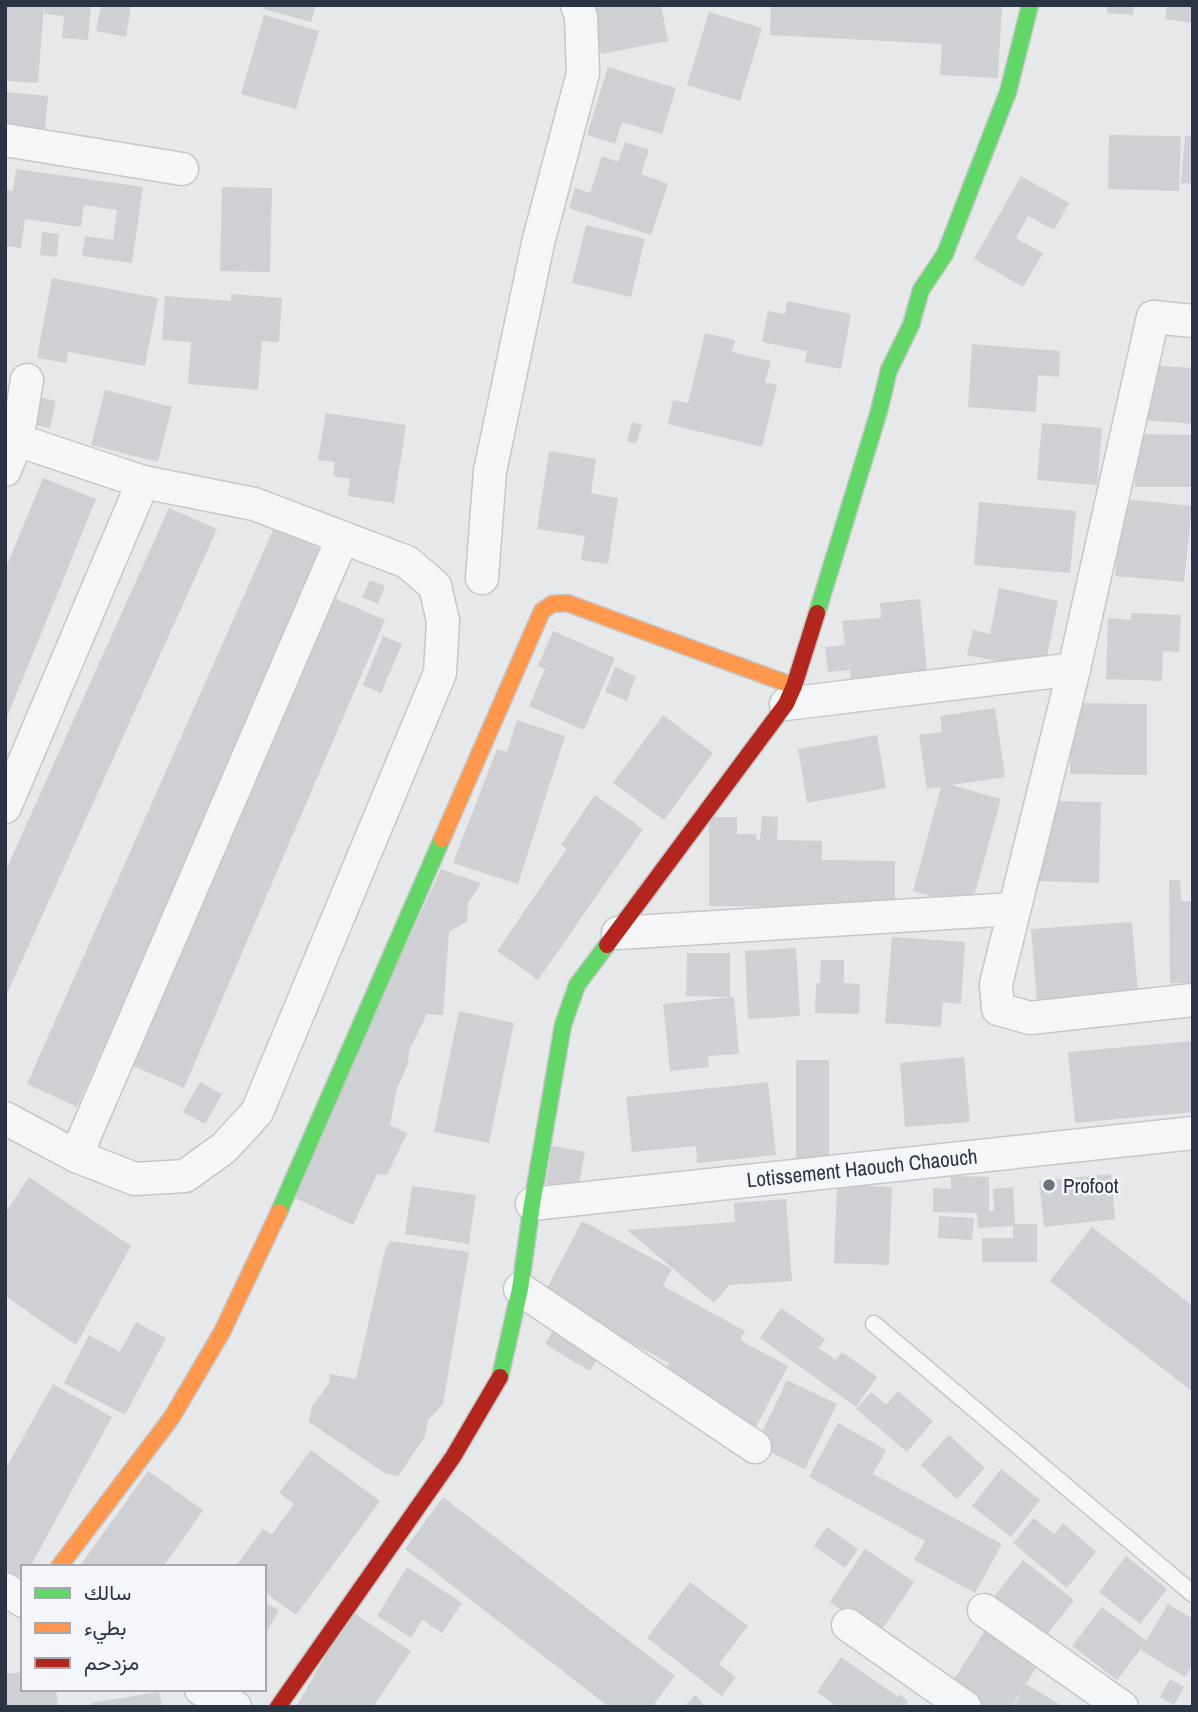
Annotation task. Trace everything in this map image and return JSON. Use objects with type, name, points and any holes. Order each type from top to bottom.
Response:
[{"type":"street","points":[[482,578],[490,471],[538,243],[583,74],[581,17],[577,5]]},
{"type":"street","points":[[278,1707],[453,1457],[501,1375],[520,1289],[563,1025],[578,985],[790,695],[879,411],[889,370],[911,326],[921,290],[945,254],[1009,92],[1030,5]]},
{"type":"street","points":[[5,140],[182,169]]},
{"type":"street","points":[[1193,321],[1153,317],[1074,669],[996,985],[998,1009],[1030,1018],[1193,1000]]},
{"type":"street","points":[[5,470],[17,440],[27,380]]},
{"type":"street","points":[[5,1118],[76,1156],[135,1179],[185,1176],[224,1149],[257,1112],[440,673],[443,621],[435,586],[407,562],[254,504],[143,482],[17,440]]},
{"type":"street","points":[[5,807],[143,482]]},
{"type":"street","points":[[76,1156],[342,539]]},
{"type":"street","points":[[61,1565],[172,1417],[222,1332],[285,1199],[542,611],[552,604],[567,603],[790,695],[1074,669]]},
{"type":"street","points":[[618,933],[1014,909]]},
{"type":"street","name":"Lotissement Haouch Chaouch","points":[[532,1204],[1193,1133]]},
{"type":"street","points":[[520,1289],[755,1447]]},
{"type":"street","points":[[5,1589],[21,1600]]},
{"type":"street","points":[[984,1610],[1122,1707]]},
{"type":"street","points":[[848,1625],[965,1707]]},
{"type":"street","points":[[205,1691],[235,1707]]},
{"type":"lane","points":[[874,1324],[1193,1594]]},
{"type":"building","points":[[5,5],[44,5],[38,83],[5,81]]},
{"type":"building","points":[[45,5],[91,5],[88,40],[62,38],[64,16],[44,14]]},
{"type":"building","points":[[101,5],[131,5],[126,37],[96,31]]},
{"type":"building","points":[[265,5],[316,5],[311,22],[263,9]]},
{"type":"building","points":[[592,5],[661,5],[668,41],[601,54]]},
{"type":"building","points":[[771,5],[1002,5],[998,78],[940,75],[942,44],[770,35]]},
{"type":"building","points":[[1107,5],[1134,5],[1133,15],[1107,13]]},
{"type":"building","points":[[1167,5],[1193,5],[1193,23],[1165,19]]},
{"type":"building","points":[[709,12],[762,28],[740,101],[687,85]]},
{"type":"building","points":[[264,15],[319,31],[296,109],[241,94]]},
{"type":"building","points":[[608,67],[676,88],[662,134],[622,122],[615,144],[587,135]]},
{"type":"building","points":[[5,92],[48,96],[44,141],[5,137]]},
{"type":"building","points":[[1109,135],[1181,136],[1179,191],[1108,189]]},
{"type":"building","points":[[1185,136],[1193,136],[1193,184],[1181,183]]},
{"type":"building","points":[[625,142],[649,150],[641,174],[668,184],[651,235],[569,208],[575,188],[590,193],[602,156],[618,162]]},
{"type":"building","points":[[16,169],[143,187],[132,263],[82,256],[85,236],[113,240],[117,210],[84,205],[81,227],[25,219],[21,248],[5,246],[5,189],[13,191]]},
{"type":"building","points":[[1021,176],[1069,203],[1054,230],[1028,216],[1016,238],[1043,253],[1023,287],[974,259]]},
{"type":"building","points":[[222,187],[272,188],[270,272],[220,271]]},
{"type":"building","points":[[586,225],[645,239],[631,297],[572,283]]},
{"type":"building","points":[[42,232],[59,234],[57,257],[40,255]]},
{"type":"building","points":[[52,278],[158,298],[145,366],[68,352],[66,363],[37,358]]},
{"type":"building","points":[[231,294],[282,298],[279,342],[262,341],[258,390],[188,384],[191,342],[162,340],[165,296],[231,301]]},
{"type":"building","points":[[787,301],[851,314],[841,369],[805,362],[807,351],[762,342],[768,311],[785,314]]},
{"type":"building","points":[[705,333],[735,340],[732,352],[771,361],[765,382],[777,385],[762,447],[668,424],[673,400],[688,403]]},
{"type":"building","points":[[972,344],[1060,351],[1059,377],[1038,375],[1036,412],[968,407]]},
{"type":"building","points":[[1147,365],[1193,368],[1193,424],[1143,420]]},
{"type":"building","points":[[105,390],[172,407],[158,462],[91,445]]},
{"type":"building","points":[[38,397],[56,401],[50,428],[31,424]]},
{"type":"building","points":[[326,413],[406,425],[394,503],[348,496],[350,479],[333,476],[335,462],[318,460]]},
{"type":"building","points":[[632,422],[642,425],[636,444],[627,441]]},
{"type":"building","points":[[1042,423],[1102,428],[1097,485],[1037,480]]},
{"type":"building","points":[[1136,434],[1193,435],[1193,487],[1135,487]]},
{"type":"building","points":[[549,451],[596,459],[591,493],[618,498],[608,564],[581,560],[585,536],[537,529]]},
{"type":"building","points":[[43,478],[96,499],[5,722],[5,570]]},
{"type":"building","points":[[1123,499],[1192,506],[1184,582],[1115,576]]},
{"type":"building","points":[[979,502],[1076,511],[1070,573],[974,565]]},
{"type":"building","points":[[169,508],[217,529],[5,998],[5,872]]},
{"type":"building","points":[[274,528],[325,551],[77,1107],[27,1084]]},
{"type":"building","points":[[370,580],[385,586],[378,604],[362,597]]},
{"type":"building","points":[[999,588],[1058,601],[1044,671],[967,655],[973,630],[990,634]]},
{"type":"building","points":[[332,597],[385,620],[184,1088],[131,1065]]},
{"type":"building","points":[[920,599],[927,671],[851,679],[850,670],[828,672],[825,647],[845,645],[842,621],[881,618],[880,603]]},
{"type":"building","points":[[1131,613],[1181,615],[1179,652],[1163,651],[1162,681],[1106,679],[1108,618],[1131,620]]},
{"type":"building","points":[[553,631],[615,658],[584,730],[529,706],[545,669],[538,666]]},
{"type":"building","points":[[383,636],[402,644],[381,693],[363,685]]},
{"type":"building","points":[[615,667],[636,676],[627,701],[605,692]]},
{"type":"building","points":[[1071,703],[1147,704],[1147,775],[1070,774]]},
{"type":"building","points":[[995,708],[1005,777],[951,785],[1001,799],[971,907],[913,891],[941,787],[927,789],[919,735],[942,732],[940,716]]},
{"type":"building","points":[[663,715],[713,753],[664,820],[613,783]]},
{"type":"building","points":[[517,720],[565,736],[518,884],[453,863],[497,749],[507,752]]},
{"type":"building","points":[[877,735],[886,788],[807,803],[798,749]]},
{"type":"building","points":[[595,795],[643,829],[538,980],[497,951],[567,849],[561,845]]},
{"type":"building","points":[[1049,801],[1101,802],[1099,883],[1034,881],[1035,849],[1048,849]]},
{"type":"building","points":[[762,816],[778,817],[777,840],[822,841],[822,860],[895,861],[895,908],[709,906],[709,817],[737,817],[737,834],[756,834],[757,840],[760,840]]},
{"type":"building","points":[[441,869],[481,883],[468,903],[467,921],[449,932],[443,1015],[427,1014],[409,1051],[408,1064],[397,1088],[390,1125],[407,1133],[387,1175],[377,1174],[353,1225],[291,1196]]},
{"type":"building","points":[[1169,880],[1180,880],[1181,901],[1193,901],[1193,983],[1170,983]]},
{"type":"building","points":[[1132,922],[1138,994],[1037,1001],[1031,929]]},
{"type":"building","points":[[892,937],[965,942],[961,1004],[943,1002],[941,1027],[885,1023]]},
{"type":"building","points":[[796,948],[800,1016],[748,1019],[745,951]]},
{"type":"building","points":[[687,953],[730,953],[730,997],[686,996]]},
{"type":"building","points":[[821,960],[844,960],[844,983],[860,984],[859,1014],[815,1013],[816,983],[820,983]]},
{"type":"building","points":[[734,997],[739,1054],[708,1056],[709,1067],[670,1071],[663,1004]]},
{"type":"building","points":[[459,1011],[514,1023],[489,1143],[434,1132]]},
{"type":"building","points":[[1193,1041],[1193,1112],[1075,1123],[1068,1052]]},
{"type":"building","points":[[964,1057],[970,1122],[905,1127],[900,1063]]},
{"type":"building","points":[[796,1060],[829,1060],[829,1159],[796,1159]]},
{"type":"building","points":[[200,1082],[222,1094],[205,1124],[183,1112]]},
{"type":"building","points":[[768,1082],[776,1155],[697,1163],[696,1146],[632,1152],[626,1097]]},
{"type":"building","points":[[552,1146],[585,1152],[578,1189],[546,1184]]},
{"type":"building","points":[[1111,1174],[1115,1219],[1044,1227],[1039,1181]]},
{"type":"building","points":[[951,1176],[989,1177],[989,1211],[994,1211],[993,1189],[1013,1187],[1015,1224],[1037,1224],[1037,1262],[982,1262],[982,1238],[1013,1238],[1013,1226],[978,1228],[977,1213],[933,1212],[933,1188],[951,1189]]},
{"type":"building","points":[[29,1177],[131,1246],[76,1345],[5,1296],[5,1213]]},
{"type":"building","points":[[837,1185],[892,1187],[889,1265],[834,1263]]},
{"type":"building","points":[[412,1186],[476,1195],[469,1244],[405,1234]]},
{"type":"building","points":[[786,1199],[792,1281],[729,1285],[714,1303],[627,1230],[735,1222],[734,1203]]},
{"type":"building","points":[[939,1216],[974,1218],[972,1240],[938,1238]]},
{"type":"building","points":[[582,1221],[672,1269],[663,1286],[745,1331],[740,1340],[788,1366],[756,1427],[662,1376],[669,1363],[543,1296]]},
{"type":"building","points":[[1092,1227],[1193,1306],[1193,1392],[1050,1281]]},
{"type":"building","points":[[390,1241],[469,1252],[443,1404],[428,1420],[425,1437],[398,1476],[385,1473],[309,1422],[312,1407],[329,1383],[330,1374],[356,1379],[385,1250]]},
{"type":"building","points":[[781,1308],[825,1339],[819,1348],[836,1360],[842,1352],[877,1377],[856,1407],[760,1338]]},
{"type":"building","points":[[559,1320],[604,1347],[590,1371],[545,1344]]},
{"type":"building","points":[[136,1322],[166,1338],[125,1415],[64,1383],[89,1335],[120,1352]]},
{"type":"building","points":[[787,1380],[837,1404],[805,1469],[756,1445]]},
{"type":"building","points":[[53,1384],[112,1417],[31,1565],[21,1565],[21,1578],[5,1569],[5,1470]]},
{"type":"building","points":[[898,1391],[933,1421],[907,1452],[856,1409],[871,1392],[886,1405]]},
{"type":"building","points":[[838,1423],[886,1450],[873,1474],[1002,1544],[975,1593],[914,1560],[925,1541],[809,1477]]},
{"type":"building","points":[[949,1435],[985,1468],[957,1499],[921,1465]]},
{"type":"building","points":[[311,1450],[380,1501],[296,1615],[266,1593],[266,1565],[236,1565],[263,1529],[272,1534],[294,1504],[279,1493]]},
{"type":"building","points":[[1001,1469],[1040,1500],[1011,1537],[972,1506]]},
{"type":"building","points":[[148,1471],[203,1510],[164,1565],[80,1565]]},
{"type":"building","points":[[443,1497],[675,1676],[652,1707],[609,1707],[405,1549]]},
{"type":"building","points":[[1034,1518],[1054,1534],[1063,1523],[1096,1552],[1067,1588],[1013,1543]]},
{"type":"building","points":[[827,1527],[858,1549],[845,1568],[814,1546]]},
{"type":"building","points":[[865,1549],[914,1582],[878,1635],[830,1602]]},
{"type":"building","points":[[1126,1556],[1167,1589],[1140,1624],[1099,1592]]},
{"type":"building","points":[[1023,1560],[1074,1600],[1043,1640],[991,1600]]},
{"type":"building","points":[[407,1567],[462,1603],[442,1633],[422,1620],[411,1638],[377,1616]]},
{"type":"building","points":[[690,1582],[748,1626],[719,1664],[736,1677],[722,1696],[647,1638]]},
{"type":"building","points":[[266,1603],[279,1610],[266,1633]]},
{"type":"building","points":[[1168,1604],[1193,1619],[1193,1664],[1185,1677],[1141,1650]]},
{"type":"building","points":[[1102,1607],[1147,1641],[1117,1680],[1072,1646]]},
{"type":"building","points":[[351,1611],[411,1651],[373,1707],[296,1707]]},
{"type":"building","points":[[987,1627],[1040,1661],[1026,1684],[1064,1707],[1013,1707],[1023,1688],[1011,1707],[985,1707],[951,1684]]},
{"type":"building","points":[[841,1657],[898,1697],[899,1694],[908,1701],[904,1707],[837,1707],[817,1692]]},
{"type":"building","points":[[21,1672],[21,1691],[56,1691],[58,1707],[5,1707],[5,1674]]},
{"type":"building","points":[[1170,1679],[1184,1687],[1174,1705],[1160,1697]]},
{"type":"building","points":[[159,1692],[162,1707],[91,1707],[91,1703]]},
{"type":"building","points":[[695,1695],[706,1707],[684,1707]]},
{"type":"traffic: fast","points":[[817,613],[889,370],[911,325],[921,290],[945,254],[1008,92],[1030,5]]},
{"type":"traffic: fast","points":[[279,1212],[442,839]]},
{"type":"traffic: fast","points":[[500,1377],[520,1289],[563,1025],[577,985],[607,945]]},
{"type":"traffic: slow","points":[[442,839],[542,611],[552,604],[567,603],[794,686]]},
{"type":"traffic: slow","points":[[61,1565],[172,1417],[222,1332],[279,1212]]},
{"type":"traffic: jam","points":[[607,945],[786,704],[817,613]]},
{"type":"traffic: jam","points":[[278,1707],[453,1457],[500,1377]]},
{"type":"place","name":"Profoot","points":[[1049,1185]]}]
